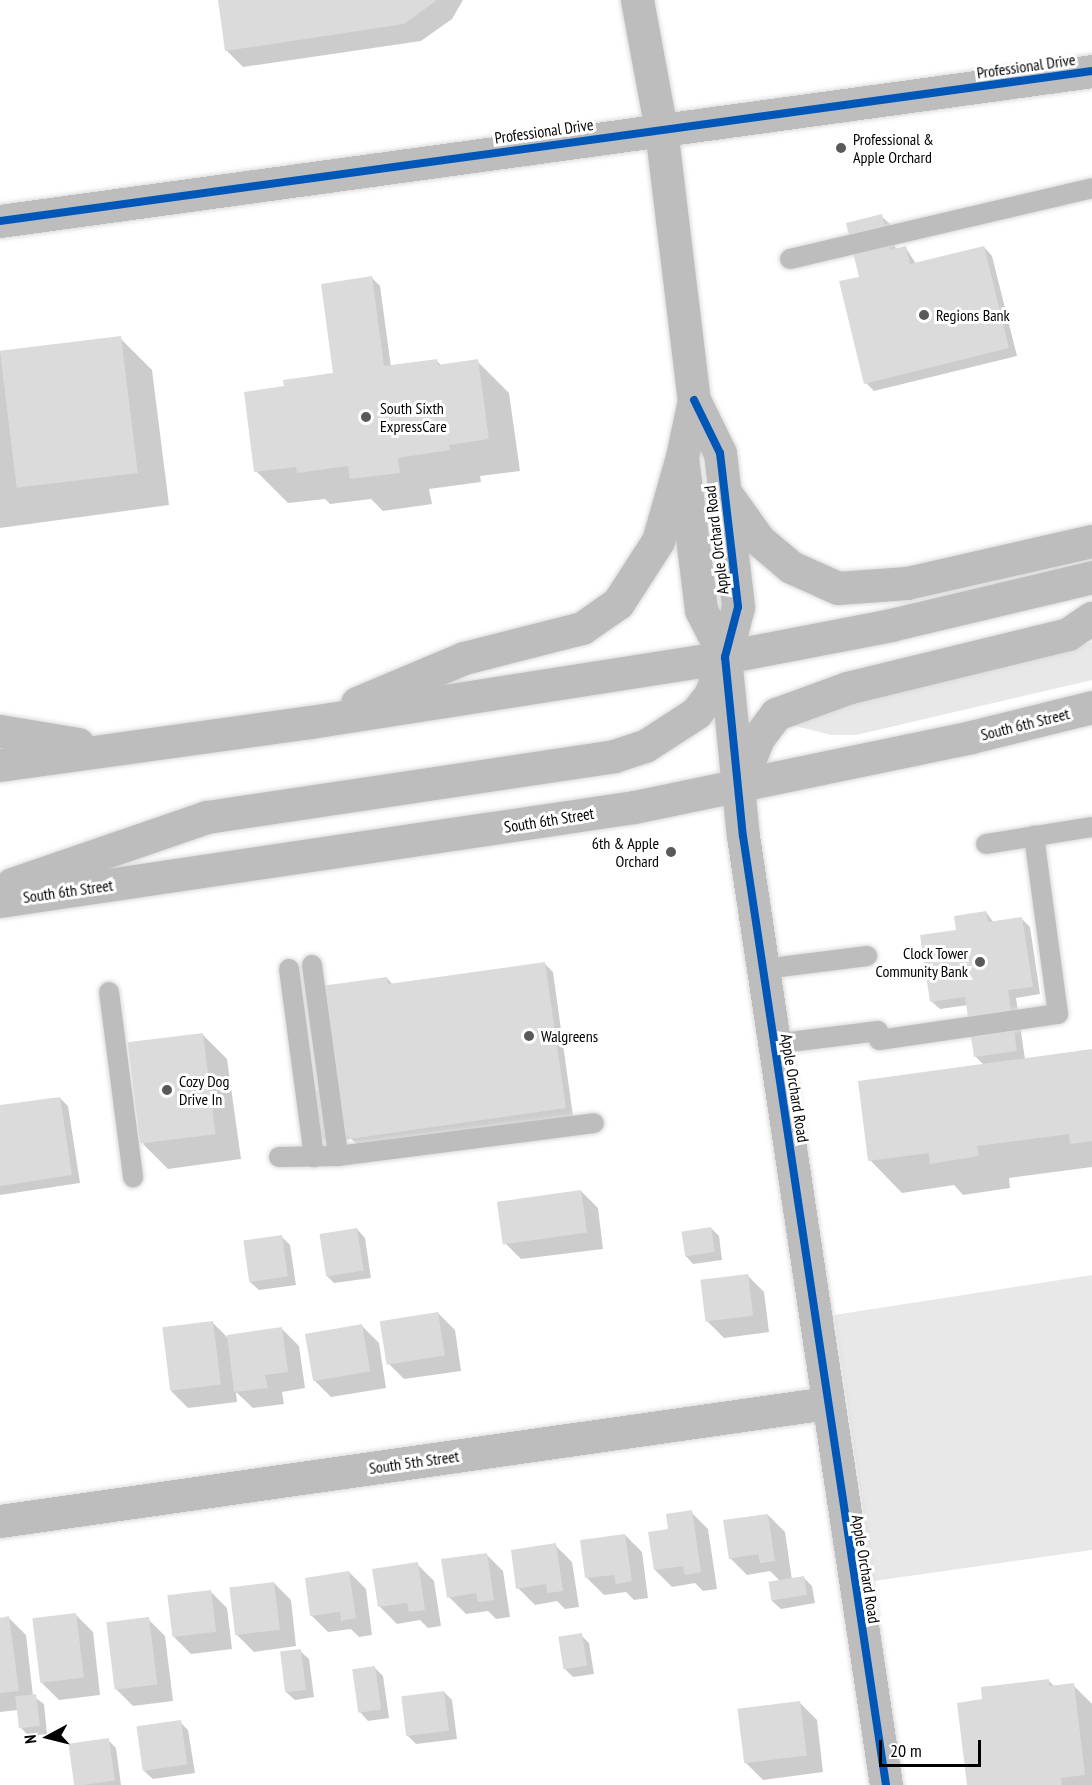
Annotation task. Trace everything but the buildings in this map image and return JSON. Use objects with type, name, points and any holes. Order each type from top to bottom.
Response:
[{"type":"main road","name":"Apple Orchard Road","points":[[637,0],[661,129],[694,400],[682,458],[701,610],[725,657]]},
{"type":"main road","name":"Professional Drive","points":[[0,221],[1092,70]]},
{"type":"main road","name":"Apple Orchard Road","points":[[694,400],[720,453],[738,607],[725,657],[739,787],[774,1044],[886,1785]]},
{"type":"main road","points":[[311,722],[464,658],[582,628],[618,603],[658,541],[682,458]]},
{"type":"main road","points":[[724,491],[759,540],[775,554],[791,567],[838,588],[907,583],[1092,541]]},
{"type":"main road","points":[[0,765],[311,722],[725,657],[891,625],[1092,577]]},
{"type":"main road","points":[[739,787],[758,738],[776,714],[846,688],[1068,634],[1092,618]]},
{"type":"main road","points":[[0,888],[207,817],[614,756],[645,746],[696,713],[710,695],[725,657]]},
{"type":"main road","name":"South 6th Street","points":[[0,901],[611,811],[739,787],[1092,707]]},
{"type":"main road","points":[[0,731],[112,749]]},
{"type":"main road","name":"South 5th Street","points":[[0,1521],[827,1403]]},
{"type":"lane","points":[[790,259],[1092,188]]},
{"type":"lane","points":[[986,844],[1092,827]]},
{"type":"lane","points":[[774,1044],[878,1036],[1058,1014],[1034,836]]},
{"type":"lane","points":[[764,969],[867,956]]},
{"type":"lane","points":[[312,965],[338,1156]]},
{"type":"lane","points":[[289,969],[314,1157]]},
{"type":"lane","points":[[110,992],[133,1177]]},
{"type":"lane","points":[[279,1157],[338,1156],[594,1123]]},
{"type":"shaded area","points":[[1092,642],[1092,680],[856,735],[831,735],[795,726],[800,717]]},
{"type":"shaded area","points":[[1092,1275],[1092,1550],[874,1581],[834,1315]]},
{"type":"cycle path","points":[[0,221],[1092,71]]},
{"type":"cycle path","points":[[694,400],[720,453],[738,607],[725,657],[743,836],[886,1785]]},
{"type":"place","name":"Professional & Apple Orchard","points":[[841,148]]},
{"type":"place","name":"Regions Bank","points":[[924,315]]},
{"type":"place","name":"South Sixth ExpressCare","points":[[366,417]]},
{"type":"place","name":"6th & Apple Orchard","points":[[671,852]]},
{"type":"place","name":"Clock Tower Community Bank","points":[[980,962]]},
{"type":"place","name":"Walgreens","points":[[529,1036]]},
{"type":"place","name":"Cozy Dog Drive In","points":[[167,1090]]}]
